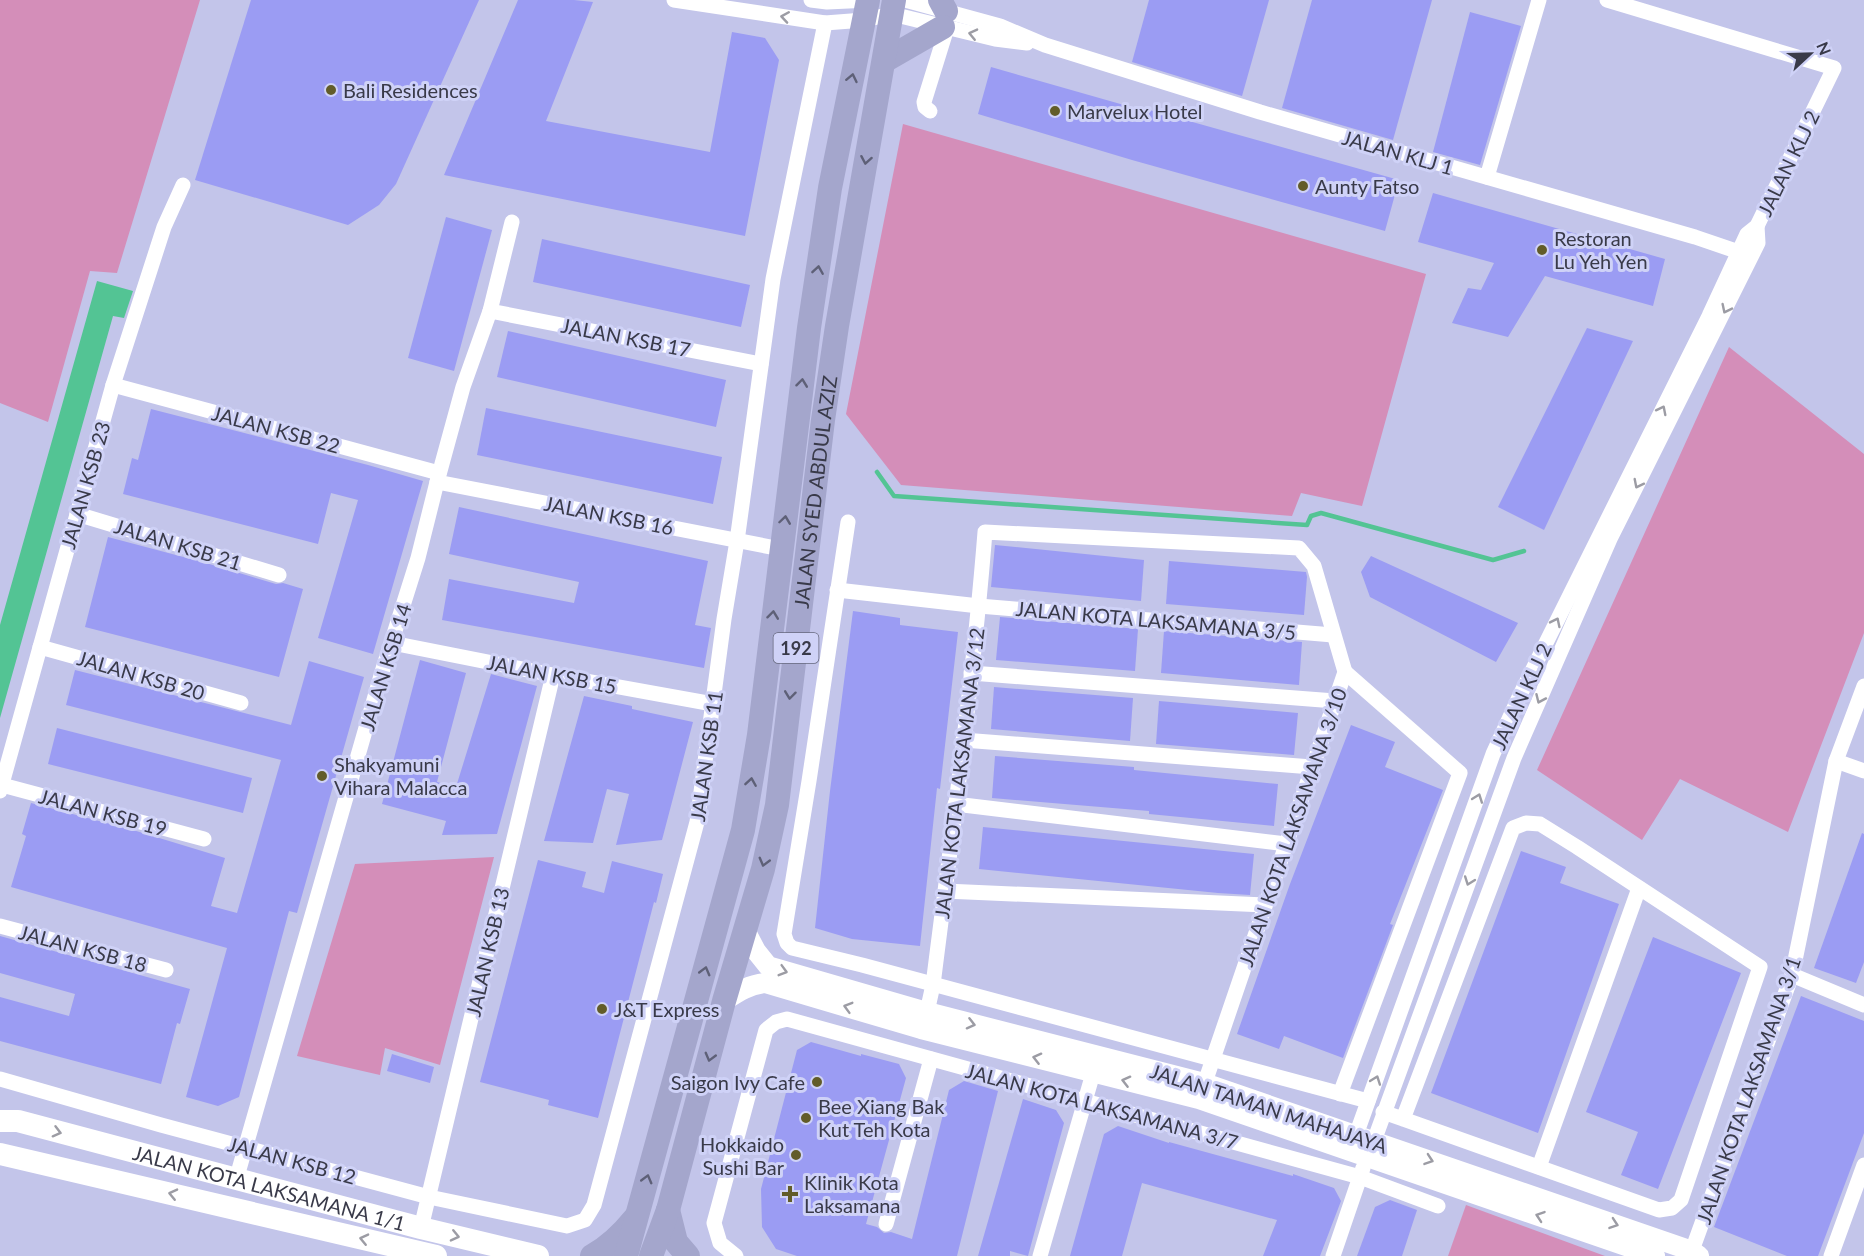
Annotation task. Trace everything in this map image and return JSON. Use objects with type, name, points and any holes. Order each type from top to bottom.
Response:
[{"type":"main road","name":"JALAN SYED ABDUL AZIZ","points":[[626,1256],[743,830],[759,735],[809,328],[830,188],[868,5]]},
{"type":"main road","name":"JALAN SYED ABDUL AZIZ","points":[[651,1256],[668,1210],[771,837],[777,805],[837,326],[884,61],[897,5]]},
{"type":"main road","points":[[884,61],[947,13]]},
{"type":"main road","name":"JALAN KOTA LAKSAMANA 1/1","points":[[6,1120],[538,1256]]},
{"type":"main road","name":"JALAN KOTA LAKSAMANA 1/1","points":[[0,1154],[426,1255]]},
{"type":"main road","points":[[668,1210],[676,1242],[688,1256]]},
{"type":"main road","points":[[592,1256],[617,1239],[638,1215]]},
{"type":"street","points":[[674,0],[825,23],[868,5]]},
{"type":"street","points":[[811,0],[897,5]]},
{"type":"street","points":[[1487,177],[1539,0]]},
{"type":"street","name":"JALAN KLJ 2","points":[[1365,1145],[1368,1101],[1493,754],[1521,693],[1605,536],[1709,316],[1745,254],[1747,234],[1757,226],[1834,68],[1606,0]]},
{"type":"street","name":"JALAN KLJ 1","points":[[897,5],[947,13],[995,39],[1045,45],[1260,112],[1745,254]]},
{"type":"street","points":[[930,111],[925,107],[924,102],[947,13]]},
{"type":"street","name":"JALAN KSB 11","points":[[585,1220],[594,1205],[697,822],[774,279],[825,23]]},
{"type":"street","name":"JALAN KSB 23","points":[[1,788],[113,385],[164,227],[183,185]]},
{"type":"street","name":"JALAN KSB 14","points":[[236,1180],[418,558],[464,387],[490,311],[512,222]]},
{"type":"street","name":"JALAN KSB 17","points":[[490,311],[761,364]]},
{"type":"street","name":"JALAN KSB 22","points":[[113,385],[438,477]]},
{"type":"street","name":"JALAN KSB 16","points":[[438,477],[781,549]]},
{"type":"street","name":"JALAN KSB 21","points":[[77,514],[279,575]]},
{"type":"street","points":[[848,522],[784,934],[786,942],[792,948],[1368,1101]]},
{"type":"street","name":"JALAN KOTA LAKSAMANA 3/12","points":[[927,1012],[933,985],[945,891],[979,606],[985,532]]},
{"type":"street","name":"JALAN KOTA LAKSAMANA 3/10","points":[[985,532],[1299,548],[1314,566],[1345,672],[1202,1091]]},
{"type":"street","name":"JALAN KLJ 2","points":[[1365,1145],[1383,1112],[1514,758],[1605,536]]},
{"type":"street","name":"JALAN KOTA LAKSAMANA 3/5","points":[[837,590],[979,606],[1333,635]]},
{"type":"street","name":"JALAN KSB 15","points":[[392,643],[713,704]]},
{"type":"street","name":"JALAN KSB 20","points":[[40,647],[241,703]]},
{"type":"street","points":[[1340,1094],[1460,772],[1345,672]]},
{"type":"street","points":[[971,673],[1335,701]]},
{"type":"street","name":"JALAN KSB 13","points":[[422,1228],[553,675]]},
{"type":"street","name":"JALAN KOTA LAKSAMANA 3/1","points":[[1694,1254],[1792,975],[1836,761],[1864,686]]},
{"type":"street","points":[[963,740],[1312,767]]},
{"type":"street","points":[[1836,761],[1864,771]]},
{"type":"street","name":"JALAN KSB 19","points":[[1,788],[204,839]]},
{"type":"street","points":[[955,804],[1286,844]]},
{"type":"street","points":[[1383,1112],[1659,1210],[1672,1208],[1681,1200],[1760,967],[1540,824],[1526,823],[1513,828],[1403,1119]]},
{"type":"street","points":[[1539,1167],[1639,888]]},
{"type":"street","points":[[945,891],[1265,905]]},
{"type":"street","name":"JALAN KSB 18","points":[[0,926],[166,970]]},
{"type":"street","name":"JALAN TAMAN MAHAJAYA","points":[[745,930],[756,951],[768,966],[1096,1064],[1202,1091],[1694,1254]]},
{"type":"street","points":[[1792,975],[1864,1005]]},
{"type":"street","name":"JALAN TAMAN MAHAJAYA","points":[[724,1001],[740,990],[754,984],[765,983],[921,1029],[1096,1064]]},
{"type":"street","name":"JALAN KOTA LAKSAMANA 3/7","points":[[736,1256],[720,1243],[714,1223],[766,1030],[776,1022],[787,1019],[1360,1177],[1438,1206]]},
{"type":"street","points":[[886,1224],[931,1059]]},
{"type":"street","points":[[1040,1256],[1096,1064]]},
{"type":"street","name":"JALAN KSB 12","points":[[0,1079],[429,1197],[567,1226],[585,1220]]},
{"type":"street","name":"JALAN TAMAN MAHAJAYA","points":[[1202,1091],[1325,1142],[1365,1145],[1403,1169],[1655,1256]]},
{"type":"street","points":[[1333,1256],[1360,1177],[1365,1145]]},
{"type":"street","points":[[1831,1256],[1864,1165]]},
{"type":"shaded area","points":[[0,0],[200,0],[117,273],[90,271],[48,422],[0,403]]},
{"type":"shaded area","points":[[903,124],[1426,274],[1362,506],[1301,493],[1292,516],[901,485],[846,414]]},
{"type":"shaded area","points":[[97,281],[133,291],[124,318],[113,316],[0,718],[0,625]]},
{"type":"shaded area","points":[[1729,347],[1864,454],[1864,633],[1788,832],[1680,779],[1642,840],[1537,770]]},
{"type":"shaded area","points":[[494,857],[440,1065],[385,1048],[380,1075],[297,1056],[355,864]]},
{"type":"shaded area","points":[[1466,1205],[1605,1256],[1448,1256]]},
{"type":"building","name":"Bali Residences","points":[[251,0],[479,0],[396,184],[379,205],[348,225],[195,180]]},
{"type":"building","points":[[518,0],[593,2],[546,121],[710,152],[732,32],[765,38],[779,60],[745,236],[444,175]]},
{"type":"building","points":[[1149,0],[1269,0],[1242,96],[1132,62]]},
{"type":"building","points":[[1312,0],[1432,0],[1393,140],[1282,108]]},
{"type":"building","points":[[1470,12],[1521,26],[1480,165],[1433,152]]},
{"type":"building","points":[[991,67],[1399,180],[1385,231],[978,114]]},
{"type":"building","name":"Restoran Lu Yeh Yen","points":[[1433,193],[1665,259],[1653,306],[1545,276],[1508,337],[1452,323],[1468,288],[1481,290],[1494,263],[1418,242]]},
{"type":"building","points":[[446,217],[492,230],[454,371],[408,358]]},
{"type":"building","points":[[542,239],[750,285],[741,327],[533,282]]},
{"type":"building","points":[[1587,328],[1633,341],[1544,530],[1498,507]]},
{"type":"building","points":[[508,331],[726,380],[716,427],[497,377]]},
{"type":"building","points":[[486,408],[722,457],[713,504],[477,455]]},
{"type":"building","points":[[151,409],[423,481],[373,654],[318,638],[358,500],[331,493],[318,544],[123,494],[132,458],[138,460]]},
{"type":"building","points":[[459,507],[708,561],[695,625],[711,628],[704,668],[442,620],[449,579],[574,603],[579,582],[449,554]]},
{"type":"building","points":[[108,537],[276,584],[283,583],[303,589],[279,677],[85,627]]},
{"type":"building","points":[[995,545],[1144,560],[1141,601],[991,587]]},
{"type":"building","points":[[1371,556],[1518,623],[1496,662],[1370,597],[1361,572]]},
{"type":"building","points":[[1169,561],[1306,572],[1304,615],[1166,604]]},
{"type":"building","points":[[853,611],[900,618],[900,625],[958,632],[940,789],[937,788],[920,946],[852,939],[815,928]]},
{"type":"building","points":[[1000,617],[1138,629],[1135,671],[996,660]]},
{"type":"building","points":[[1164,631],[1302,642],[1299,685],[1161,673]]},
{"type":"building","points":[[420,660],[466,673],[437,782],[456,787],[491,674],[537,686],[497,834],[442,835],[446,821],[382,804]]},
{"type":"building","points":[[309,661],[364,677],[297,913],[289,911],[239,1097],[218,1106],[186,1097],[227,948],[11,887],[26,836],[22,834],[31,803],[133,830],[225,858],[211,906],[237,913],[281,760],[66,705],[75,670],[291,725]]},
{"type":"building","points":[[994,687],[1133,698],[1130,741],[991,729]]},
{"type":"building","points":[[584,696],[693,722],[662,840],[616,845],[629,794],[607,789],[593,843],[544,841]]},
{"type":"building","points":[[1159,701],[1298,713],[1294,755],[1156,744]]},
{"type":"building","points":[[1351,725],[1395,742],[1385,767],[1443,790],[1390,924],[1393,925],[1343,1058],[1284,1036],[1279,1049],[1237,1034],[1290,884]]},
{"type":"building","points":[[57,728],[252,778],[243,813],[48,764]]},
{"type":"building","points":[[995,756],[1134,767],[1134,770],[1278,784],[1274,826],[1149,814],[1149,811],[992,798]]},
{"type":"building","points":[[983,827],[1254,854],[1250,895],[979,869]]},
{"type":"building","points":[[1862,833],[1864,834],[1864,962],[1856,983],[1814,968]]},
{"type":"building","points":[[1521,851],[1566,867],[1560,883],[1619,904],[1538,1133],[1431,1093]]},
{"type":"building","points":[[538,860],[586,872],[582,887],[604,893],[612,861],[663,874],[598,1118],[548,1105],[549,1100],[480,1082]]},
{"type":"building","points":[[0,936],[190,989],[180,1024],[177,1023],[161,1084],[0,1041],[0,997],[69,1016],[75,994],[0,973]]},
{"type":"building","points":[[1653,937],[1741,973],[1658,1189],[1621,1175],[1638,1132],[1586,1112]]},
{"type":"building","points":[[1801,996],[1864,1021],[1864,1133],[1818,1256],[1787,1256],[1714,1227]]},
{"type":"building","points":[[811,1042],[899,1064],[906,1078],[866,1224],[877,1227],[884,1233],[891,1232],[912,1239],[949,1090],[964,1081],[998,1091],[957,1256],[797,1256],[776,1249],[762,1227],[761,1189],[797,1050]]},
{"type":"building","points":[[392,1054],[434,1067],[430,1083],[387,1071]]},
{"type":"building","points":[[1023,1099],[1056,1110],[1064,1123],[1028,1256],[1010,1251],[1010,1256],[978,1256]]},
{"type":"building","points":[[1118,1126],[1169,1143],[1293,1176],[1293,1174],[1334,1188],[1341,1201],[1320,1256],[1263,1256],[1277,1220],[1142,1183],[1122,1256],[1070,1256],[1104,1134]]},
{"type":"building","points":[[1390,1200],[1417,1210],[1402,1256],[1357,1256],[1375,1207]]},
{"type":"waterway","points":[[877,472],[894,496],[1307,525],[1311,516],[1321,513],[1493,560],[1524,551]]},
{"type":"place","name":"Bali Residences","points":[[331,90]]},
{"type":"place","name":"Marvelux Hotel","points":[[1055,111]]},
{"type":"place","name":"Aunty Fatso","points":[[1303,186]]},
{"type":"place","name":"Restoran Lu Yeh Yen","points":[[1542,250]]},
{"type":"place","name":"Shakyamuni Vihara Malacca","points":[[322,776]]},
{"type":"place","name":"J&T Express","points":[[602,1009]]},
{"type":"place","name":"Saigon Ivy Cafe","points":[[817,1082]]},
{"type":"place","name":"Bee Xiang Bak Kut Teh Kota","points":[[806,1118]]},
{"type":"place","name":"Hokkaido Sushi Bar","points":[[796,1155]]},
{"type":"place","name":"Klinik Kota Laksamana","points":[[790,1194]]}]
